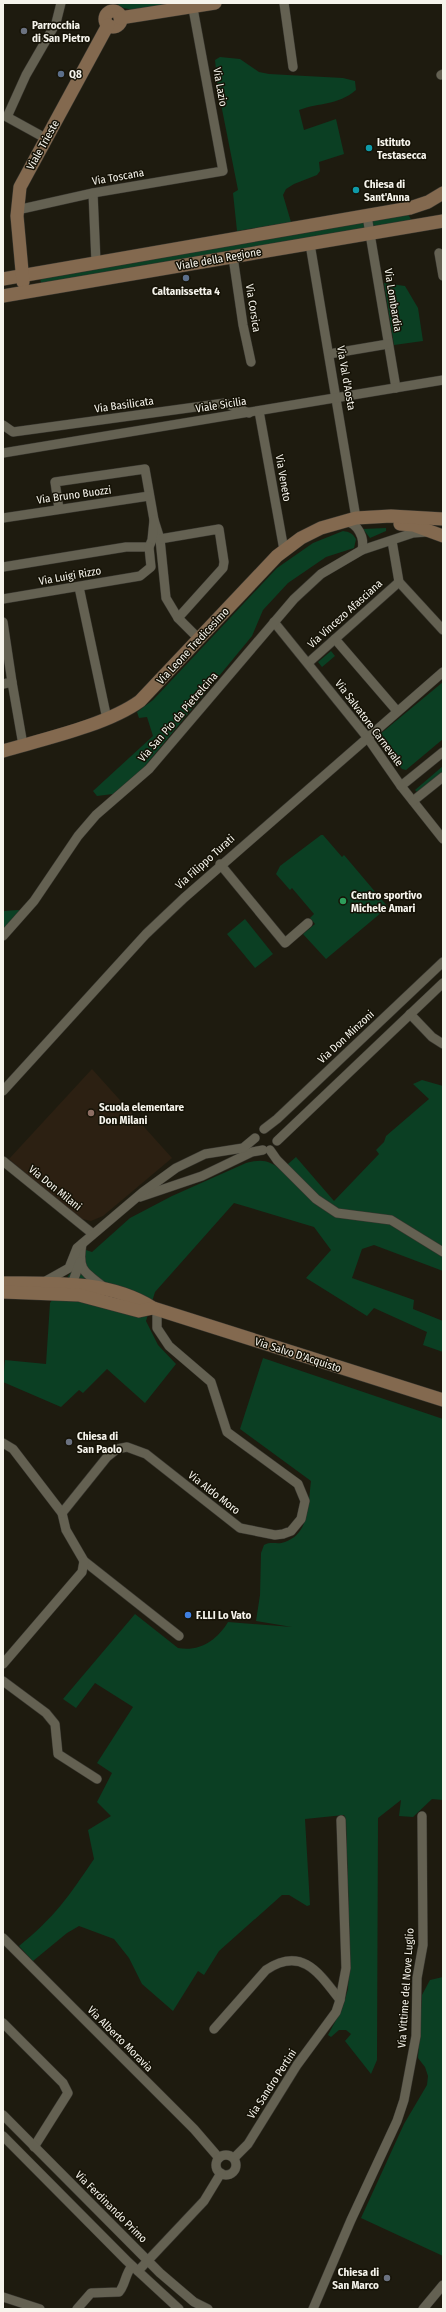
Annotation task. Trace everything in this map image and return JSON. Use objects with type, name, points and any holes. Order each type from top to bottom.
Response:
[{"type":"street","points":[[46,139],[7,117],[26,75],[56,23],[61,3]]},
{"type":"street","points":[[113,11],[214,3]]},
{"type":"street","points":[[284,3],[292,67]]},
{"type":"street","name":"Via Lazio","points":[[193,5],[223,171]]},
{"type":"street","name":"Viale Trieste","points":[[25,292],[22,275],[17,210],[20,187],[108,25],[105,18],[113,11]]},
{"type":"street","name":"Via Toscana","points":[[17,210],[93,193],[223,171]]},
{"type":"street","points":[[93,193],[96,262]]},
{"type":"street","name":"Viale della Regione","points":[[3,278],[405,209],[428,202],[443,193]]},
{"type":"street","points":[[428,202],[423,214],[436,222]]},
{"type":"street","points":[[405,209],[411,216],[411,225]]},
{"type":"street","name":"Via Lombardia","points":[[367,216],[396,388]]},
{"type":"street","name":"Viale della Regione","points":[[3,296],[310,244],[411,225],[436,222]]},
{"type":"street","name":"Via Val d'Aosta","points":[[310,244],[337,398],[355,518]]},
{"type":"street","points":[[439,253],[443,276]]},
{"type":"street","name":"Via Corsica","points":[[233,257],[243,325],[251,362]]},
{"type":"street","points":[[39,272],[42,289]]},
{"type":"street","points":[[329,354],[388,344]]},
{"type":"street","name":"Viale Sicilia","points":[[3,454],[443,380]]},
{"type":"street","name":"Via Basilicata","points":[[3,424],[13,432],[225,403],[249,413]]},
{"type":"street","name":"Via Veneto","points":[[260,411],[284,550]]},
{"type":"street","points":[[58,509],[55,482],[145,469],[154,520],[160,539],[166,598],[178,618],[199,639]]},
{"type":"street","name":"Via Bruno Buozzi","points":[[3,518],[149,496]]},
{"type":"street","points":[[362,550],[364,541],[358,529],[349,521],[355,518],[391,516],[443,519]]},
{"type":"street","points":[[355,518],[413,525],[438,534]]},
{"type":"street","name":"Via Leone Tredicesimo","points":[[3,751],[107,719],[129,709],[140,701],[284,550],[321,528],[355,518]]},
{"type":"street","points":[[3,567],[126,547],[149,547],[152,540],[154,520]]},
{"type":"street","points":[[160,539],[219,529],[224,562],[223,568],[178,618]]},
{"type":"street","name":"Via San Pio da Pietrelcina","points":[[3,936],[34,901],[78,836],[96,815],[149,769],[294,598],[321,574],[362,550],[413,533],[438,534]]},
{"type":"street","points":[[392,541],[399,582],[443,630]]},
{"type":"street","name":"Via Luigi Rizzo","points":[[3,600],[140,576],[150,567],[149,547]]},
{"type":"street","name":"Via Vincezo Afasciana","points":[[308,663],[399,582]]},
{"type":"street","points":[[79,587],[107,719]]},
{"type":"street","points":[[3,622],[7,683],[23,745]]},
{"type":"street","name":"Via Salvatore Carnevale","points":[[274,622],[367,737],[401,786],[443,840]]},
{"type":"street","points":[[335,639],[397,711]]},
{"type":"street","name":"Via Filippo Turati","points":[[3,1091],[146,934],[220,864],[443,672]]},
{"type":"street","points":[[401,786],[443,752]]},
{"type":"street","points":[[413,801],[443,777]]},
{"type":"street","points":[[220,864],[285,943],[308,923]]},
{"type":"street","name":"Via Don Minzoni","points":[[69,1268],[73,1255],[82,1244],[135,1198],[176,1168],[205,1154],[243,1148],[255,1138],[258,1133],[277,1119],[443,962]]},
{"type":"street","points":[[266,1150],[443,983]]},
{"type":"street","points":[[410,1014],[432,1037],[443,1044]]},
{"type":"street","points":[[264,1128],[275,1133],[277,1141]]},
{"type":"street","points":[[255,1138],[257,1145],[266,1150],[277,1160],[316,1199],[337,1213],[391,1220],[443,1252]]},
{"type":"street","name":"Via Don Minzoni","points":[[135,1198],[202,1176],[252,1152],[266,1150]]},
{"type":"street","name":"Via Don Milani","points":[[3,1161],[93,1234]]},
{"type":"street","points":[[72,1289],[80,1262],[82,1244]]},
{"type":"street","points":[[80,1262],[85,1272],[108,1290]]},
{"type":"street","points":[[43,1282],[69,1268],[72,1289]]},
{"type":"street","name":"Via Salvo D'Acquisto","points":[[3,1283],[43,1282],[72,1289],[139,1311],[155,1309]]},
{"type":"street","name":"Via Salvo D'Acquisto","points":[[3,1292],[72,1289],[108,1290],[138,1299],[155,1309],[443,1400]]},
{"type":"street","name":"Via Aldo Moro","points":[[62,1513],[107,1457],[117,1449],[127,1447],[146,1454],[240,1528],[275,1535],[283,1534],[291,1531],[301,1519],[305,1501],[298,1484],[227,1432],[211,1382],[169,1346],[157,1328],[155,1309]]},
{"type":"street","points":[[3,1443],[13,1449],[62,1513],[66,1530],[84,1561],[179,1636]]},
{"type":"street","points":[[3,1664],[82,1572],[84,1561]]},
{"type":"street","points":[[3,1681],[46,1713],[55,1724],[58,1754],[98,1779]]},
{"type":"street","name":"Via Vittime del Nove Luglio","points":[[313,2309],[351,2220],[397,2121],[404,2100],[416,2036],[417,1978],[423,1945],[422,1816]]},
{"type":"street","name":"Via Sandro Pertini","points":[[221,2174],[228,2175],[235,2170],[237,2164],[234,2158],[248,2144],[296,2065],[336,2012],[340,2000],[346,1968],[341,1820]]},
{"type":"street","name":"Via Alberto Moravia","points":[[3,1938],[194,2129],[219,2158]]},
{"type":"street","points":[[214,2029],[266,1970],[277,1963],[289,1961],[310,1965],[340,2000]]},
{"type":"street","points":[[3,2023],[63,2084],[68,2093],[34,2147]]},
{"type":"street","name":"Via Ferdinando Primo","points":[[3,2115],[137,2251],[178,2289],[208,2309]]},
{"type":"street","points":[[17,2129],[5,2138],[133,2266],[179,2309]]},
{"type":"street","points":[[77,2309],[91,2293],[119,2292],[122,2289],[126,2273],[133,2266],[148,2261],[204,2202],[221,2174],[216,2165],[219,2158],[228,2155],[234,2158]]},
{"type":"street","points":[[32,2166],[42,2156]]},
{"type":"street","points":[[133,2266],[137,2251]]},
{"type":"street","points":[[423,2309],[443,2285]]},
{"type":"street","points":[[3,2297],[40,2309]]},
{"type":"shaded area","name":"Scuola elementare Don Milani","points":[[92,1069],[172,1158],[103,1216],[91,1221],[78,1218],[9,1159]]},
{"type":"green space","points":[[117,3],[171,3],[142,9],[127,9],[121,7]]},
{"type":"green space","points":[[220,57],[240,59],[259,72],[269,74],[343,78],[355,81],[356,90],[342,99],[299,110],[304,130],[336,119],[344,154],[319,162],[320,171],[317,175],[294,184],[286,189],[283,195],[291,222],[237,231],[233,193],[238,190],[218,89],[215,60]]},
{"type":"green space","points":[[405,209],[412,221],[42,289],[39,272]]},
{"type":"green space","points":[[384,283],[405,286],[418,308],[423,341],[394,345]]},
{"type":"green space","points":[[386,528],[386,531],[370,538],[363,529]]},
{"type":"green space","points":[[343,531],[351,533],[356,539],[354,548],[326,557],[288,583],[263,610],[252,636],[140,772],[113,794],[97,796],[93,791],[153,736],[147,717],[139,718],[137,712],[153,700],[277,568],[313,543]]},
{"type":"green space","points":[[331,651],[335,656],[322,667],[318,662]]},
{"type":"green space","points":[[443,682],[443,739],[406,770],[402,769],[378,740],[379,735]]},
{"type":"green space","points":[[443,766],[443,773],[418,793],[415,790]]},
{"type":"green space","name":"Centro sportivo Michele Amari","points":[[323,835],[342,857],[344,855],[388,907],[326,959],[303,934],[315,924],[310,918],[314,914],[292,888],[290,890],[276,874],[280,866]]},
{"type":"green space","points":[[19,910],[20,912],[3,929],[3,911]]},
{"type":"green space","points":[[245,919],[273,954],[255,968],[227,934]]},
{"type":"green space","points":[[422,1080],[443,1086],[443,1271],[374,1245],[362,1249],[352,1278],[414,1300],[413,1309],[443,1321],[443,1352],[423,1345],[427,1332],[374,1308],[367,1316],[306,1278],[331,1250],[314,1227],[234,1203],[155,1292],[146,1321],[158,1345],[176,1364],[145,1403],[107,1369],[83,1393],[79,1390],[61,1407],[3,1382],[5,1360],[46,1364],[50,1303],[86,1250],[92,1252],[130,1218],[172,1196],[246,1163],[265,1161],[273,1164],[281,1170],[296,1157],[334,1201],[379,1154],[376,1150],[384,1142],[386,1136],[429,1099],[413,1084]]},
{"type":"green space","points":[[263,1358],[443,1419],[443,1800],[432,1799],[413,1817],[399,1816],[401,1800],[378,1818],[377,2060],[371,2074],[345,2041],[351,2034],[346,2030],[339,2030],[331,2037],[328,2035],[342,2009],[348,1989],[350,1947],[346,1819],[344,1815],[305,1819],[310,1905],[307,1906],[289,1895],[282,1895],[219,1951],[204,1975],[198,1971],[173,2011],[142,1984],[129,1958],[114,1939],[79,1926],[67,1933],[33,1961],[19,1946],[52,1916],[77,1884],[94,1859],[88,1830],[111,1816],[97,1802],[112,1773],[97,1763],[133,1707],[95,1683],[76,1708],[63,1699],[135,1614],[178,1648],[186,1649],[201,1646],[207,1643],[219,1634],[228,1622],[292,1627],[256,1621],[260,1595],[261,1553],[264,1545],[269,1543],[285,1542],[293,1538],[299,1532],[306,1517],[311,1481],[240,1429]]},
{"type":"green space","points":[[443,1977],[443,2256],[361,2218],[404,2124],[427,2085],[428,2076],[425,2067],[418,2058],[422,1995],[430,1980]]},
{"type":"place","name":"Parrocchia di San Pietro","points":[[24,31]]},
{"type":"place","name":"Q8","points":[[61,74]]},
{"type":"place","name":"Istituto Testasecca","points":[[369,148]]},
{"type":"place","name":"Chiesa di Sant'Anna","points":[[356,190]]},
{"type":"place","name":"Caltanissetta 4","points":[[186,278]]},
{"type":"place","name":"Centro sportivo Michele Amari","points":[[343,901]]},
{"type":"place","name":"Scuola elementare Don Milani","points":[[91,1113]]},
{"type":"place","name":"Chiesa di San Paolo","points":[[69,1442]]},
{"type":"place","name":"F.LLI Lo Vato","points":[[188,1615]]},
{"type":"place","name":"Chiesa di San Marco","points":[[387,2278]]}]
